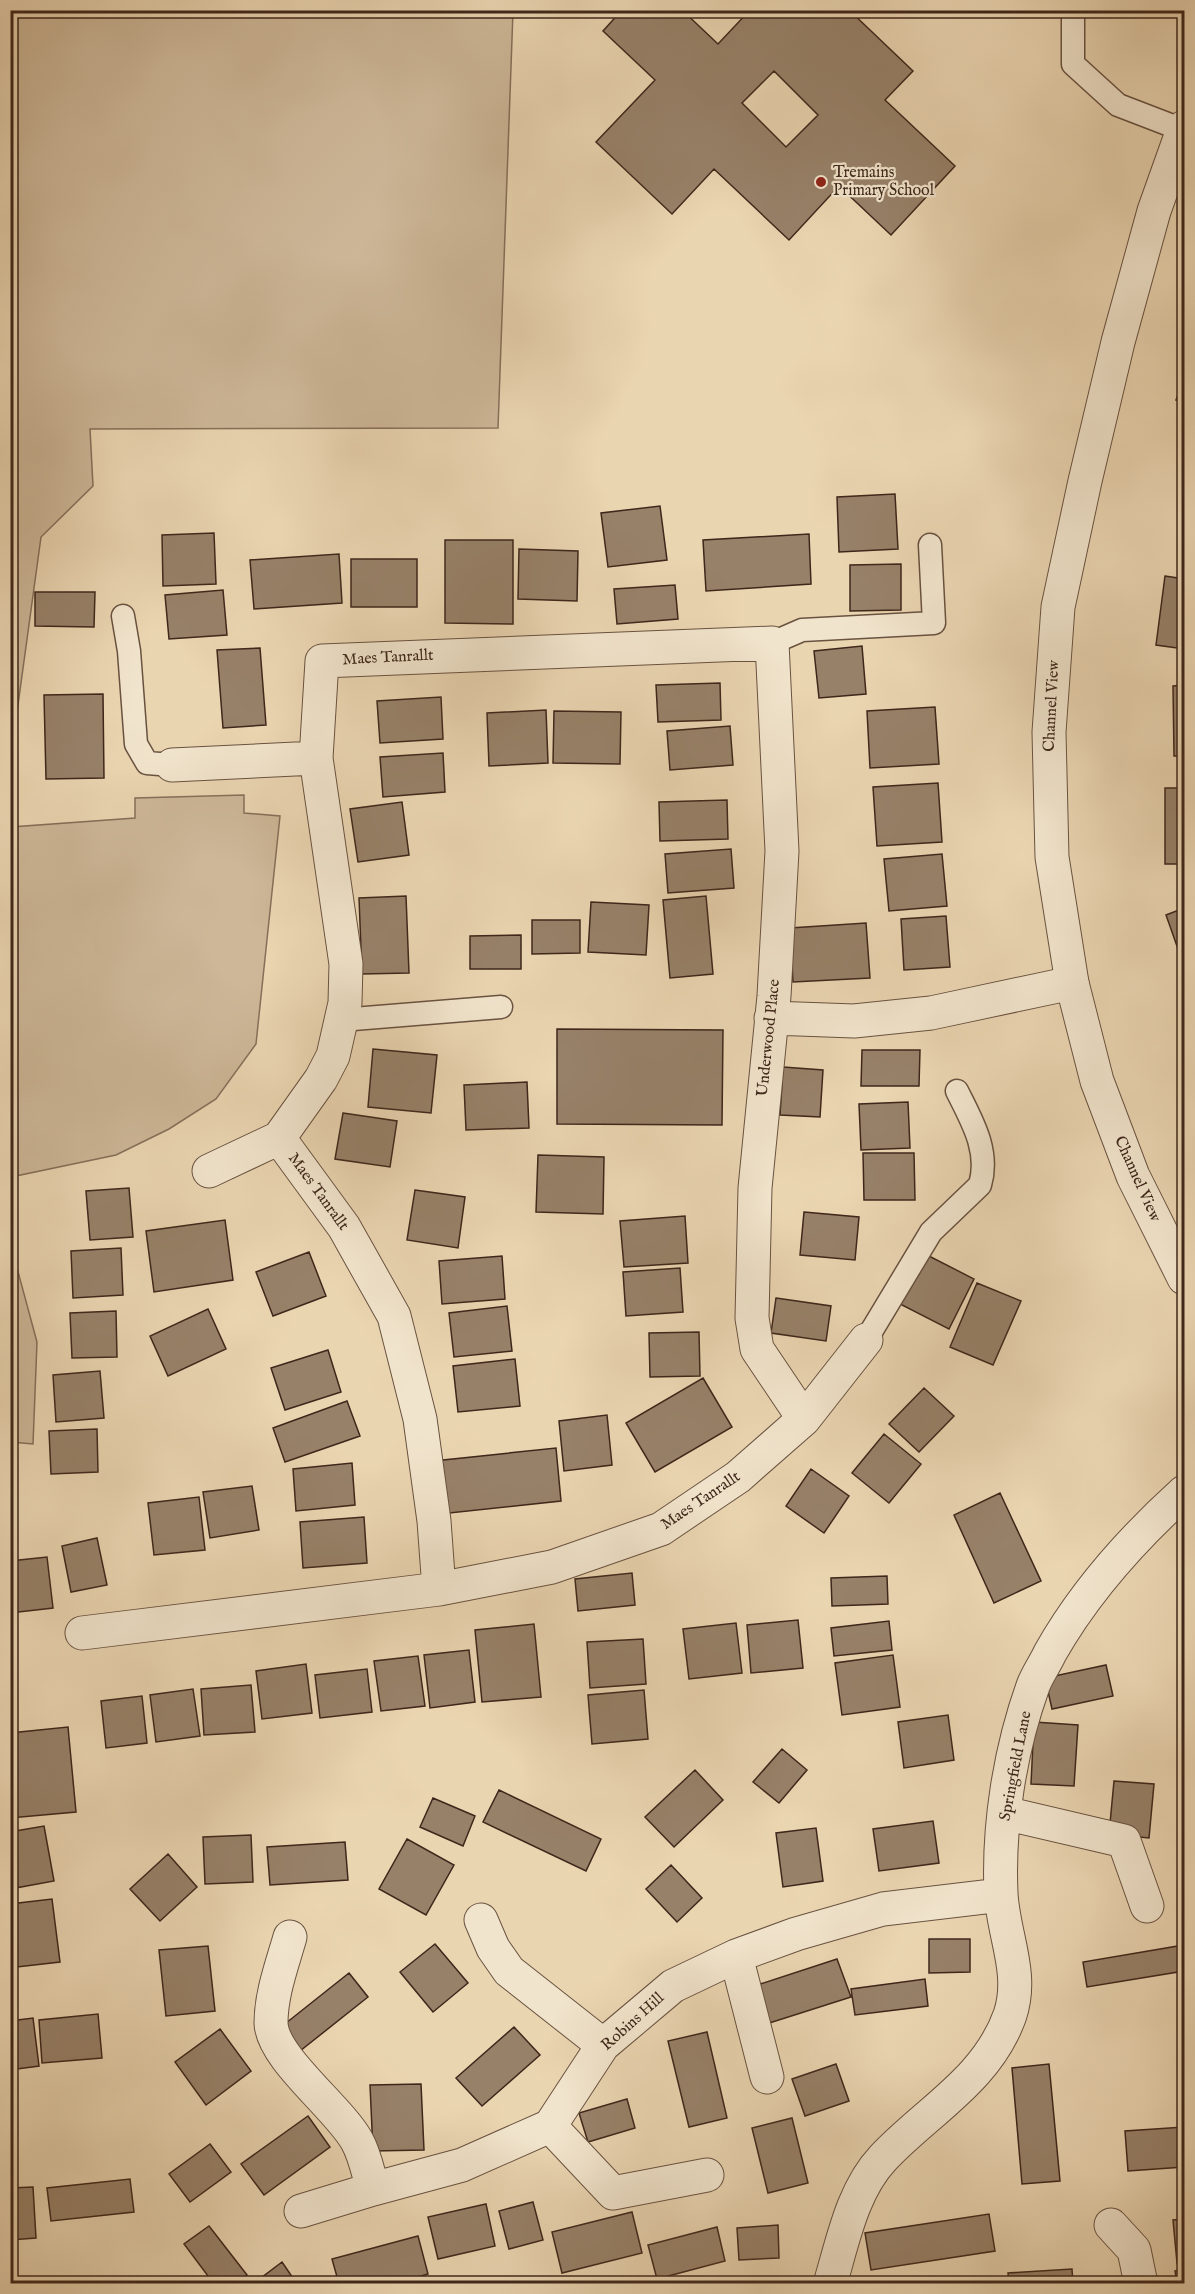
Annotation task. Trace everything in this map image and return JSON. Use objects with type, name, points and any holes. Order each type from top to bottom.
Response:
[{"type":"street","name":"Channel View","points":[[1184,129],[1154,211],[1118,342],[1058,607],[1049,732],[1052,857],[1072,983],[1097,1081],[1133,1176],[1185,1278]]},
{"type":"street","name":"Maes Tanrallt","points":[[772,643],[322,661],[316,758],[346,964],[341,1020],[333,1056],[321,1079],[279,1138],[344,1227],[394,1316],[420,1419],[434,1521],[439,1589],[552,1567],[661,1529],[738,1478],[804,1419],[866,1340]]},
{"type":"street","name":"Underwood Place","points":[[772,643],[782,851],[771,1018],[755,1188],[752,1318],[757,1349],[804,1419]]},
{"type":"street","points":[[172,765],[316,758]]},
{"type":"street","points":[[771,1018],[854,1022],[931,1013],[1072,983]]},
{"type":"street","points":[[209,1171],[279,1138]]},
{"type":"street","name":"Springfield Lane","points":[[830,2283],[855,2202],[882,2159],[963,2087],[992,2049],[1010,2015],[1017,1975],[1001,1895],[1004,1813],[1016,1749],[1034,1684],[1071,1616],[1122,1553],[1185,1492]]},
{"type":"street","points":[[82,1633],[439,1589]]},
{"type":"street","points":[[1004,1813],[1124,1841],[1147,1906]]},
{"type":"street","name":"Robins Hill","points":[[550,2126],[603,2045],[673,1986],[736,1956],[796,1934],[883,1909],[1001,1895]]},
{"type":"street","points":[[481,1920],[494,1948],[509,1971],[603,2045]]},
{"type":"street","points":[[290,1937],[273,1998],[271,2025],[280,2045],[300,2074],[342,2120],[358,2142],[373,2189]]},
{"type":"street","points":[[736,1956],[767,2077]]},
{"type":"street","points":[[302,2211],[462,2165],[550,2126],[614,2193],[707,2175]]},
{"type":"street","points":[[1111,2225],[1134,2250],[1141,2283]]},
{"type":"lane","points":[[1073,10],[1074,64],[1118,105],[1184,129]]},
{"type":"lane","points":[[772,643],[802,630],[934,623],[930,545]]},
{"type":"lane","points":[[123,616],[129,651],[136,744],[147,763],[155,766],[172,765]]},
{"type":"lane","points":[[341,1020],[501,1007]]},
{"type":"lane","points":[[866,1340],[932,1232],[980,1185],[982,1148],[978,1131],[957,1091]]},
{"type":"shaded area","points":[[11,10],[513,11],[498,428],[90,429],[93,486],[41,537],[11,756]]},
{"type":"shaded area","points":[[244,795],[244,813],[280,816],[256,1044],[216,1099],[169,1129],[116,1155],[11,1177],[11,827],[135,818],[135,798]]},
{"type":"shaded area","points":[[10,1242],[37,1342],[33,1444],[11,1442]]},
{"type":"building","points":[[622,10],[682,10],[718,44],[750,10],[849,10],[913,71],[885,100],[955,166],[891,235],[839,186],[789,240],[714,169],[672,214],[596,142],[655,80],[603,31]],"holes":[[[774,71],[818,115],[786,147],[742,103]]]},
{"type":"building","points":[[1184,379],[1184,403],[1176,400]]},
{"type":"building","points":[[895,494],[898,549],[839,552],[837,497]]},
{"type":"building","points":[[660,506],[667,560],[608,567],[601,513]]},
{"type":"building","points":[[214,533],[216,584],[163,586],[162,535]]},
{"type":"building","points":[[809,534],[811,584],[706,591],[703,540]]},
{"type":"building","points":[[445,540],[513,540],[513,624],[445,623]]},
{"type":"building","points":[[519,549],[578,551],[577,601],[518,599]]},
{"type":"building","points":[[339,554],[342,603],[254,609],[250,560]]},
{"type":"building","points":[[351,559],[417,559],[417,607],[351,607]]},
{"type":"building","points":[[901,564],[901,610],[850,611],[850,565]]},
{"type":"building","points":[[1165,576],[1184,579],[1184,649],[1156,645]]},
{"type":"building","points":[[675,585],[678,619],[617,624],[614,589]]},
{"type":"building","points":[[223,590],[227,635],[169,639],[165,595]]},
{"type":"building","points":[[35,592],[95,592],[94,627],[35,626]]},
{"type":"building","points":[[862,646],[866,694],[819,698],[814,651]]},
{"type":"building","points":[[260,648],[266,725],[223,728],[217,650]]},
{"type":"building","points":[[720,683],[721,720],[658,722],[656,685]]},
{"type":"building","points":[[1184,685],[1184,756],[1174,756],[1173,686]]},
{"type":"building","points":[[103,694],[104,778],[46,779],[44,695]]},
{"type":"building","points":[[441,697],[443,739],[380,743],[377,701]]},
{"type":"building","points":[[935,707],[939,764],[870,768],[867,711]]},
{"type":"building","points":[[546,710],[548,763],[489,766],[487,713]]},
{"type":"building","points":[[554,711],[621,712],[620,764],[553,763]]},
{"type":"building","points":[[730,726],[733,765],[670,770],[667,731]]},
{"type":"building","points":[[443,753],[445,792],[383,797],[380,757]]},
{"type":"building","points":[[938,783],[942,842],[877,846],[873,787]]},
{"type":"building","points":[[1165,788],[1184,788],[1184,864],[1165,864]]},
{"type":"building","points":[[727,800],[728,839],[660,841],[659,802]]},
{"type":"building","points":[[402,802],[409,855],[358,862],[350,809]]},
{"type":"building","points":[[731,849],[734,888],[668,893],[665,854]]},
{"type":"building","points":[[942,854],[947,906],[889,911],[884,859]]},
{"type":"building","points":[[406,896],[409,973],[362,974],[359,898]]},
{"type":"building","points":[[706,896],[713,974],[670,978],[663,900]]},
{"type":"building","points":[[591,902],[649,905],[646,955],[588,952]]},
{"type":"building","points":[[1184,908],[1184,966],[1166,915]]},
{"type":"building","points":[[946,916],[950,967],[904,970],[901,919]]},
{"type":"building","points":[[532,920],[580,920],[580,953],[532,954]]},
{"type":"building","points":[[866,923],[870,978],[793,982],[790,928]]},
{"type":"building","points":[[521,935],[521,969],[470,969],[470,936]]},
{"type":"building","points":[[557,1029],[723,1030],[722,1125],[557,1124]]},
{"type":"building","points":[[373,1049],[437,1055],[431,1113],[368,1107]]},
{"type":"building","points":[[862,1050],[920,1050],[919,1086],[861,1086]]},
{"type":"building","points":[[783,1067],[823,1070],[820,1117],[780,1115]]},
{"type":"building","points":[[527,1082],[529,1128],[466,1130],[464,1085]]},
{"type":"building","points":[[908,1102],[910,1148],[861,1150],[859,1104]]},
{"type":"building","points":[[343,1113],[397,1121],[390,1167],[335,1159]]},
{"type":"building","points":[[863,1153],[914,1153],[915,1200],[864,1200]]},
{"type":"building","points":[[538,1155],[604,1157],[603,1214],[536,1212]]},
{"type":"building","points":[[129,1188],[133,1237],[90,1240],[86,1191]]},
{"type":"building","points":[[415,1190],[465,1197],[458,1248],[407,1240]]},
{"type":"building","points":[[804,1212],[859,1217],[855,1260],[800,1255]]},
{"type":"building","points":[[685,1216],[688,1263],[624,1267],[620,1221]]},
{"type":"building","points":[[225,1220],[233,1280],[154,1292],[146,1231]]},
{"type":"building","points":[[121,1248],[123,1295],[73,1298],[71,1251]]},
{"type":"building","points":[[309,1252],[326,1296],[273,1316],[256,1272]]},
{"type":"building","points":[[925,1254],[974,1279],[949,1329],[900,1304]]},
{"type":"building","points":[[502,1256],[505,1299],[442,1304],[439,1261]]},
{"type":"building","points":[[680,1268],[683,1312],[626,1316],[623,1272]]},
{"type":"building","points":[[977,1283],[1021,1301],[993,1365],[950,1347]]},
{"type":"building","points":[[776,1298],[831,1306],[826,1341],[771,1333]]},
{"type":"building","points":[[507,1306],[512,1351],[454,1357],[449,1313]]},
{"type":"building","points":[[208,1309],[226,1349],[168,1376],[150,1336]]},
{"type":"building","points":[[116,1311],[117,1357],[72,1358],[70,1313]]},
{"type":"building","points":[[699,1332],[700,1376],[650,1377],[649,1333]]},
{"type":"building","points":[[328,1350],[341,1392],[285,1410],[271,1368]]},
{"type":"building","points":[[515,1359],[520,1406],[458,1412],[453,1366]]},
{"type":"building","points":[[100,1371],[104,1418],[56,1422],[53,1375]]},
{"type":"building","points":[[703,1378],[732,1427],[655,1472],[626,1423]]},
{"type":"building","points":[[924,1388],[954,1416],[919,1452],[889,1424]]},
{"type":"building","points":[[347,1401],[360,1436],[285,1462],[273,1428]]},
{"type":"building","points":[[607,1415],[612,1465],[564,1471],[559,1421]]},
{"type":"building","points":[[97,1429],[98,1472],[51,1474],[49,1431]]},
{"type":"building","points":[[884,1434],[921,1464],[889,1503],[852,1473]]},
{"type":"building","points":[[556,1448],[561,1501],[440,1514],[434,1461]]},
{"type":"building","points":[[352,1463],[355,1505],[296,1511],[293,1469]]},
{"type":"building","points":[[811,1469],[849,1496],[824,1533],[786,1506]]},
{"type":"building","points":[[252,1486],[259,1530],[210,1538],[203,1492]]},
{"type":"building","points":[[1000,1493],[1041,1581],[994,1603],[954,1515]]},
{"type":"building","points":[[199,1497],[205,1550],[154,1555],[148,1503]]},
{"type":"building","points":[[364,1517],[367,1563],[303,1568],[300,1522]]},
{"type":"building","points":[[97,1538],[107,1585],[71,1592],[62,1546]]},
{"type":"building","points":[[47,1557],[53,1608],[10,1613],[10,1561]]},
{"type":"building","points":[[632,1573],[635,1605],[578,1611],[575,1579]]},
{"type":"building","points":[[887,1576],[888,1604],[832,1606],[831,1578]]},
{"type":"building","points":[[798,1620],[803,1668],[751,1673],[747,1625]]},
{"type":"building","points":[[889,1621],[892,1650],[834,1656],[831,1628]]},
{"type":"building","points":[[736,1623],[742,1673],[689,1679],[683,1629]]},
{"type":"building","points":[[534,1624],[541,1697],[482,1702],[475,1630]]},
{"type":"building","points":[[643,1639],[646,1684],[590,1688],[587,1642]]},
{"type":"building","points":[[469,1650],[475,1702],[430,1708],[424,1655]]},
{"type":"building","points":[[893,1655],[900,1707],[842,1715],[835,1663]]},
{"type":"building","points":[[418,1656],[425,1706],[381,1711],[374,1661]]},
{"type":"building","points":[[306,1664],[312,1713],[262,1719],[256,1671]]},
{"type":"building","points":[[1106,1665],[1113,1696],[1052,1709],[1045,1678]]},
{"type":"building","points":[[367,1669],[372,1712],[320,1718],[315,1675]]},
{"type":"building","points":[[251,1685],[255,1732],[204,1735],[201,1689]]},
{"type":"building","points":[[193,1689],[200,1736],[156,1742],[150,1695]]},
{"type":"building","points":[[644,1690],[648,1739],[592,1744],[588,1695]]},
{"type":"building","points":[[142,1696],[147,1743],[106,1748],[101,1701]]},
{"type":"building","points":[[948,1715],[954,1760],[904,1768],[898,1722]]},
{"type":"building","points":[[1034,1722],[1078,1725],[1074,1786],[1031,1784]]},
{"type":"building","points":[[68,1727],[76,1812],[10,1818],[10,1733]]},
{"type":"building","points":[[782,1749],[807,1770],[779,1803],[753,1782]]},
{"type":"building","points":[[695,1770],[723,1800],[674,1847],[645,1817]]},
{"type":"building","points":[[1114,1781],[1154,1784],[1149,1838],[1109,1834]]},
{"type":"building","points":[[499,1790],[601,1839],[586,1871],[483,1822]]},
{"type":"building","points":[[433,1798],[475,1816],[463,1846],[420,1827]]},
{"type":"building","points":[[933,1821],[939,1863],[879,1871],[873,1829]]},
{"type":"building","points":[[44,1826],[54,1881],[10,1889],[10,1832]]},
{"type":"building","points":[[816,1828],[823,1881],[783,1887],[776,1833]]},
{"type":"building","points":[[251,1835],[253,1882],[205,1884],[203,1837]]},
{"type":"building","points":[[407,1839],[454,1865],[426,1915],[379,1889]]},
{"type":"building","points":[[345,1842],[348,1880],[270,1885],[267,1847]]},
{"type":"building","points":[[168,1854],[197,1887],[160,1921],[130,1889]]},
{"type":"building","points":[[671,1865],[702,1898],[677,1922],[646,1889]]},
{"type":"building","points":[[52,1899],[60,1962],[17,1967],[10,1904]]},
{"type":"building","points":[[929,1939],[970,1939],[970,1972],[929,1973]]},
{"type":"building","points":[[435,1944],[468,1983],[433,2012],[400,1972]]},
{"type":"building","points":[[1184,1945],[1184,1971],[1087,1987],[1083,1962]]},
{"type":"building","points":[[208,1946],[215,2011],[166,2016],[159,1950]]},
{"type":"building","points":[[837,1959],[851,1997],[763,2025],[751,1987]]},
{"type":"building","points":[[349,1973],[368,1997],[300,2051],[281,2027]]},
{"type":"building","points":[[925,1979],[928,2006],[855,2015],[851,1989]]},
{"type":"building","points":[[98,2014],[102,2058],[42,2063],[39,2020]]},
{"type":"building","points":[[33,2018],[39,2066],[10,2070],[10,2021]]},
{"type":"building","points":[[514,2027],[540,2055],[482,2106],[456,2078]]},
{"type":"building","points":[[220,2029],[251,2071],[206,2105],[175,2062]]},
{"type":"building","points":[[707,2032],[727,2118],[689,2127],[668,2041]]},
{"type":"building","points":[[836,2064],[849,2101],[805,2116],[792,2079]]},
{"type":"building","points":[[1049,2064],[1060,2181],[1022,2184],[1012,2068]]},
{"type":"building","points":[[421,2084],[424,2150],[373,2151],[370,2085]]},
{"type":"building","points":[[627,2099],[635,2128],[588,2142],[579,2113]]},
{"type":"building","points":[[308,2116],[330,2147],[264,2195],[241,2164]]},
{"type":"building","points":[[792,2118],[808,2183],[768,2193],[752,2128]]},
{"type":"building","points":[[1184,2127],[1184,2167],[1128,2171],[1125,2131]]},
{"type":"building","points":[[210,2144],[231,2172],[190,2202],[169,2174]]},
{"type":"building","points":[[130,2179],[134,2212],[51,2221],[47,2188]]},
{"type":"building","points":[[33,2187],[36,2238],[10,2240],[10,2188]]},
{"type":"building","points":[[533,2202],[543,2240],[509,2249],[499,2211]]},
{"type":"building","points":[[486,2204],[495,2246],[438,2259],[428,2217]]},
{"type":"building","points":[[632,2212],[642,2253],[562,2273],[552,2232]]},
{"type":"building","points":[[989,2214],[995,2251],[871,2270],[865,2233]]},
{"type":"building","points":[[1184,2219],[1184,2262],[1177,2263],[1173,2220]]},
{"type":"building","points":[[778,2225],[779,2258],[739,2260],[737,2228]]},
{"type":"building","points":[[209,2226],[247,2275],[236,2284],[214,2284],[184,2244]]},
{"type":"building","points":[[717,2227],[725,2261],[657,2279],[648,2245]]},
{"type":"building","points":[[418,2236],[428,2274],[394,2284],[339,2284],[332,2259]]},
{"type":"building","points":[[282,2262],[297,2284],[253,2284]]},
{"type":"building","points":[[1072,2269],[1073,2284],[1009,2284],[1008,2273]]},
{"type":"building","points":[[1184,2270],[1184,2284],[1177,2284],[1175,2271]]},
{"type":"place","name":"Tremains Primary School","points":[[821,182]]}]
